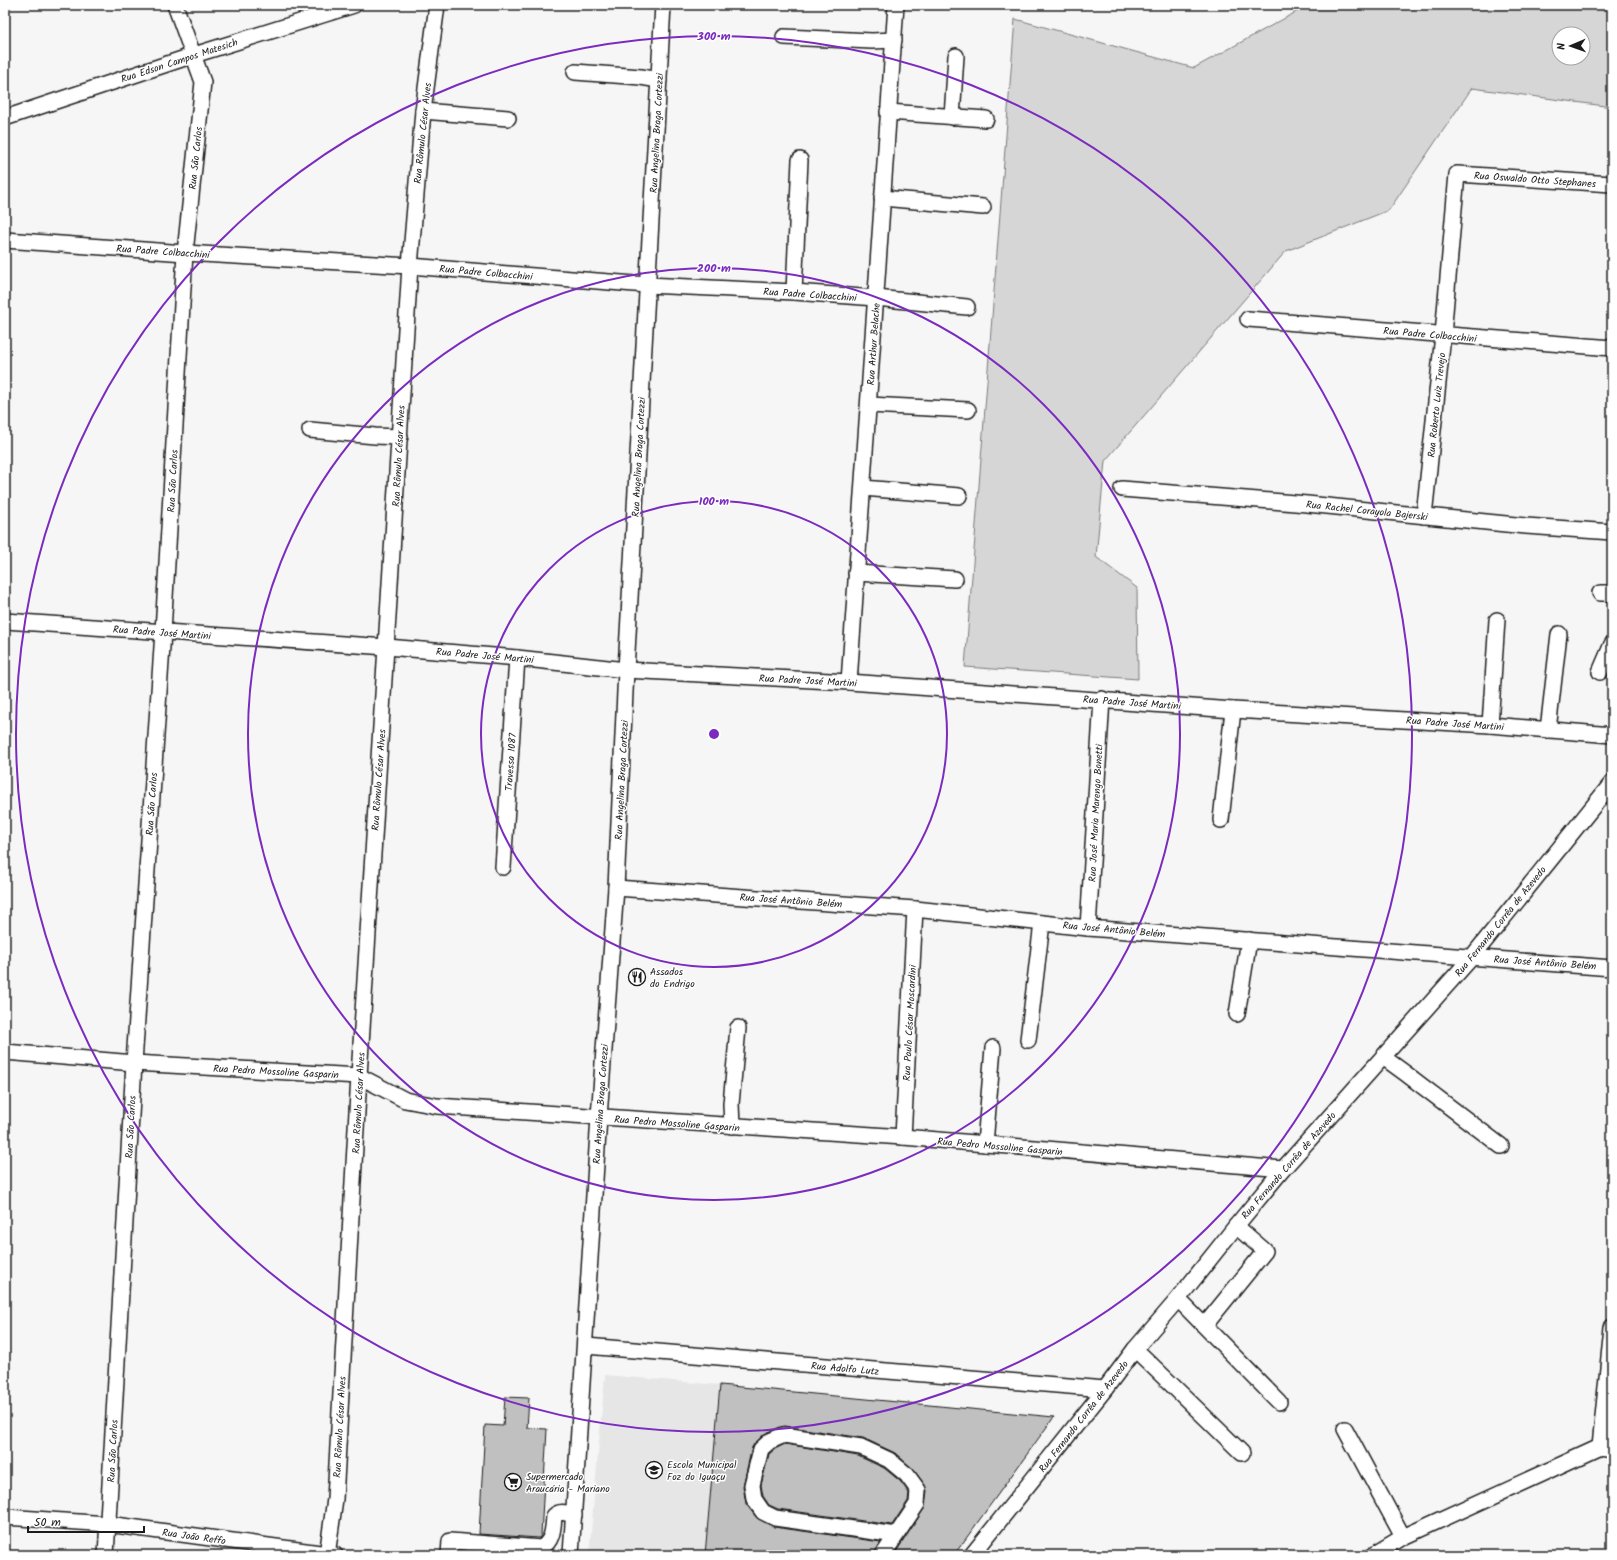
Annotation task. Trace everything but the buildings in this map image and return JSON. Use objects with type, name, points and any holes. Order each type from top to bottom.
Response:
[{"type":"street","name":"Rua São Carlos","points":[[106,1555],[134,1063],[163,632],[185,253],[203,82],[175,5]]},
{"type":"street","name":"Rua Edson Campos Matesich","points":[[5,118],[194,55],[354,5]]},
{"type":"street","name":"Rua Rômulo César Alves","points":[[330,1554],[335,1499],[359,1076],[410,266],[423,111],[437,5]]},
{"type":"street","name":"Rua Angelina Braga Cortezzi","points":[[571,1555],[586,1346],[599,1117],[616,888],[626,670],[663,5]]},
{"type":"street","name":"Rua Arthur Belache","points":[[849,682],[896,5]]},
{"type":"street","points":[[784,37],[872,41],[894,40]]},
{"type":"street","points":[[952,117],[956,56]]},
{"type":"street","points":[[575,72],[641,77],[659,80]]},
{"type":"street","points":[[423,111],[508,118]]},
{"type":"street","points":[[888,112],[986,119]]},
{"type":"street","points":[[794,292],[800,160]]},
{"type":"street","name":"Rua Oswaldo Otto Stephanes","points":[[1457,174],[1612,184]]},
{"type":"street","name":"Rua Roberto Luiz Trevejo","points":[[1424,516],[1443,335],[1457,174]]},
{"type":"street","points":[[882,198],[983,207]]},
{"type":"street","name":"Rua Padre Colbacchini","points":[[5,240],[185,253],[410,266],[647,286],[794,292],[967,307]]},
{"type":"street","name":"Rua Padre Colbacchini","points":[[1248,319],[1612,348]]},
{"type":"street","points":[[869,405],[968,410]]},
{"type":"street","points":[[310,430],[400,437]]},
{"type":"street","points":[[863,488],[959,496]]},
{"type":"street","name":"Rua Rachel Corayola Bajerski","points":[[1122,489],[1306,504],[1526,526],[1612,532]]},
{"type":"street","points":[[856,573],[955,579]]},
{"type":"street","points":[[1490,725],[1497,620]]},
{"type":"street","name":"Rua Padre José Martini","points":[[5,621],[387,647],[517,658],[626,670],[849,682],[1233,710],[1490,725],[1612,735]]},
{"type":"street","points":[[1548,730],[1559,634]]},
{"type":"street","points":[[1600,672],[1612,644]]},
{"type":"street","name":"Travessa 1087","points":[[503,867],[517,658]]},
{"type":"street","name":"Rua José Maria Marengo Bonetti","points":[[1088,928],[1102,700]]},
{"type":"street","points":[[1221,820],[1233,710]]},
{"type":"street","name":"Rua Fernando Corrêa de Azevedo","points":[[972,1555],[1105,1389],[1135,1349],[1178,1299],[1283,1169],[1472,957],[1612,783]]},
{"type":"street","name":"Rua José Antônio Belém","points":[[616,888],[915,909],[1088,928],[1612,968]]},
{"type":"street","name":"Rua Paulo César Moscardini","points":[[903,1138],[915,909]]},
{"type":"street","points":[[1028,1040],[1042,923]]},
{"type":"street","points":[[1237,1014],[1249,940]]},
{"type":"street","points":[[732,1126],[731,1104],[738,1028]]},
{"type":"street","points":[[985,1144],[993,1048]]},
{"type":"street","name":"Rua Pedro Mossoline Gasparin","points":[[5,1052],[134,1063],[359,1076],[405,1100],[431,1105],[985,1144],[1283,1169]]},
{"type":"street","points":[[1383,1057],[1501,1146]]},
{"type":"street","points":[[1205,1325],[1265,1251],[1236,1226]]},
{"type":"street","points":[[1178,1299],[1279,1402]]},
{"type":"street","points":[[1373,1555],[1403,1537],[1606,1448],[1612,1327]]},
{"type":"street","name":"Rua Adolfo Lutz","points":[[586,1346],[1105,1389]]},
{"type":"street","points":[[1135,1349],[1242,1453]]},
{"type":"street","points":[[1345,1429],[1403,1537]]},
{"type":"street","points":[[884,1555],[917,1504],[919,1496],[918,1490],[908,1475],[889,1460],[861,1447],[784,1435],[770,1441],[761,1450],[752,1485],[754,1499],[763,1512],[775,1518],[896,1535]]},
{"type":"street","points":[[449,1555],[450,1542],[541,1548],[547,1544],[551,1538],[554,1516],[561,1512],[574,1515]]},
{"type":"street","name":"Rua João Reffo","points":[[5,1517],[108,1524],[330,1554]]},
{"type":"shaded area","points":[[1309,5],[1525,5],[1612,8],[1612,107],[1472,88],[1389,210],[1286,251],[1105,461],[1096,557],[1137,588],[1138,679],[965,667],[1015,19],[1194,68]]},
{"type":"shaded area","name":"Escola Municipal Foz do Iguaçu","points":[[605,1375],[720,1385],[705,1555],[589,1555]]},
{"type":"place","name":"Assados do Endrigo","points":[[637,977]]},
{"type":"place","name":"Escola Municipal Foz do Iguaçu","points":[[654,1470]]},
{"type":"place","name":"Supermercado Araucária - Mariano","points":[[513,1482]]}]
